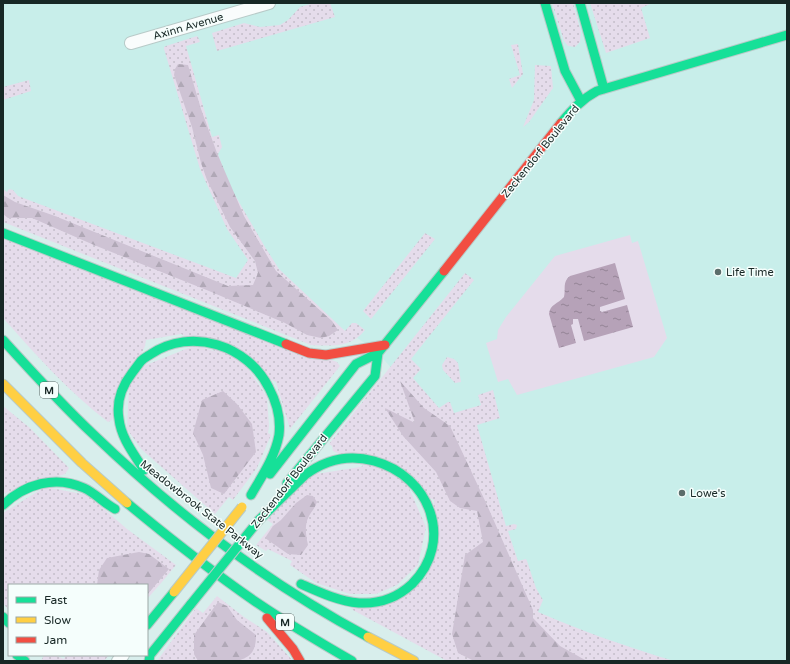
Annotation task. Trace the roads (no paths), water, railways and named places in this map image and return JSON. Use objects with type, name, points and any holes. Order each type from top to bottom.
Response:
[{"type":"main road","points":[[545,3],[565,70],[581,100]]},
{"type":"main road","points":[[580,3],[604,89]]},
{"type":"main road","name":"Zeckendorf Boulevard","points":[[148,624],[251,495],[278,465],[356,364],[378,353],[385,345],[581,100],[604,89],[787,35]]},
{"type":"main road","points":[[3,233],[309,352],[326,355],[385,345]]},
{"type":"main road","name":"Meadowbrook State Parkway","points":[[3,340],[82,425],[157,492],[245,560],[279,583],[344,624],[414,661]]},
{"type":"main road","points":[[157,492],[122,433],[118,417],[119,400],[125,383],[134,368],[149,354],[171,344],[190,340],[220,344],[244,356],[266,379],[274,397],[278,412],[280,430],[276,446],[251,495]]},
{"type":"main road","name":"Zeckendorf Boulevard","points":[[148,659],[297,470],[375,376],[378,353]]},
{"type":"main road","name":"M","points":[[3,384],[90,471],[170,540],[227,583],[291,626],[352,661]]},
{"type":"main road","points":[[245,560],[327,595],[351,602],[367,603],[385,600],[399,595],[413,585],[424,571],[431,555],[434,542],[431,512],[424,498],[414,484],[400,473],[384,464],[366,459],[339,459],[319,466],[305,474],[259,520]]},
{"type":"main road","points":[[3,505],[12,496],[30,486],[48,482],[58,482],[84,489],[106,504],[170,540]]},
{"type":"main road","points":[[249,597],[287,642],[300,661]]},
{"type":"street","name":"Axinn Avenue","points":[[131,43],[269,3]]},
{"type":"water","points":[[615,263],[625,299],[600,307],[600,311],[602,312],[627,305],[633,327],[584,341],[578,319],[573,319],[573,324],[571,325],[576,343],[559,348],[549,314],[551,308],[564,297],[566,281],[570,276]]},
{"type":"place","name":"Life Time","points":[[718,272]]},
{"type":"place","name":"Lowe's","points":[[682,493]]}]
